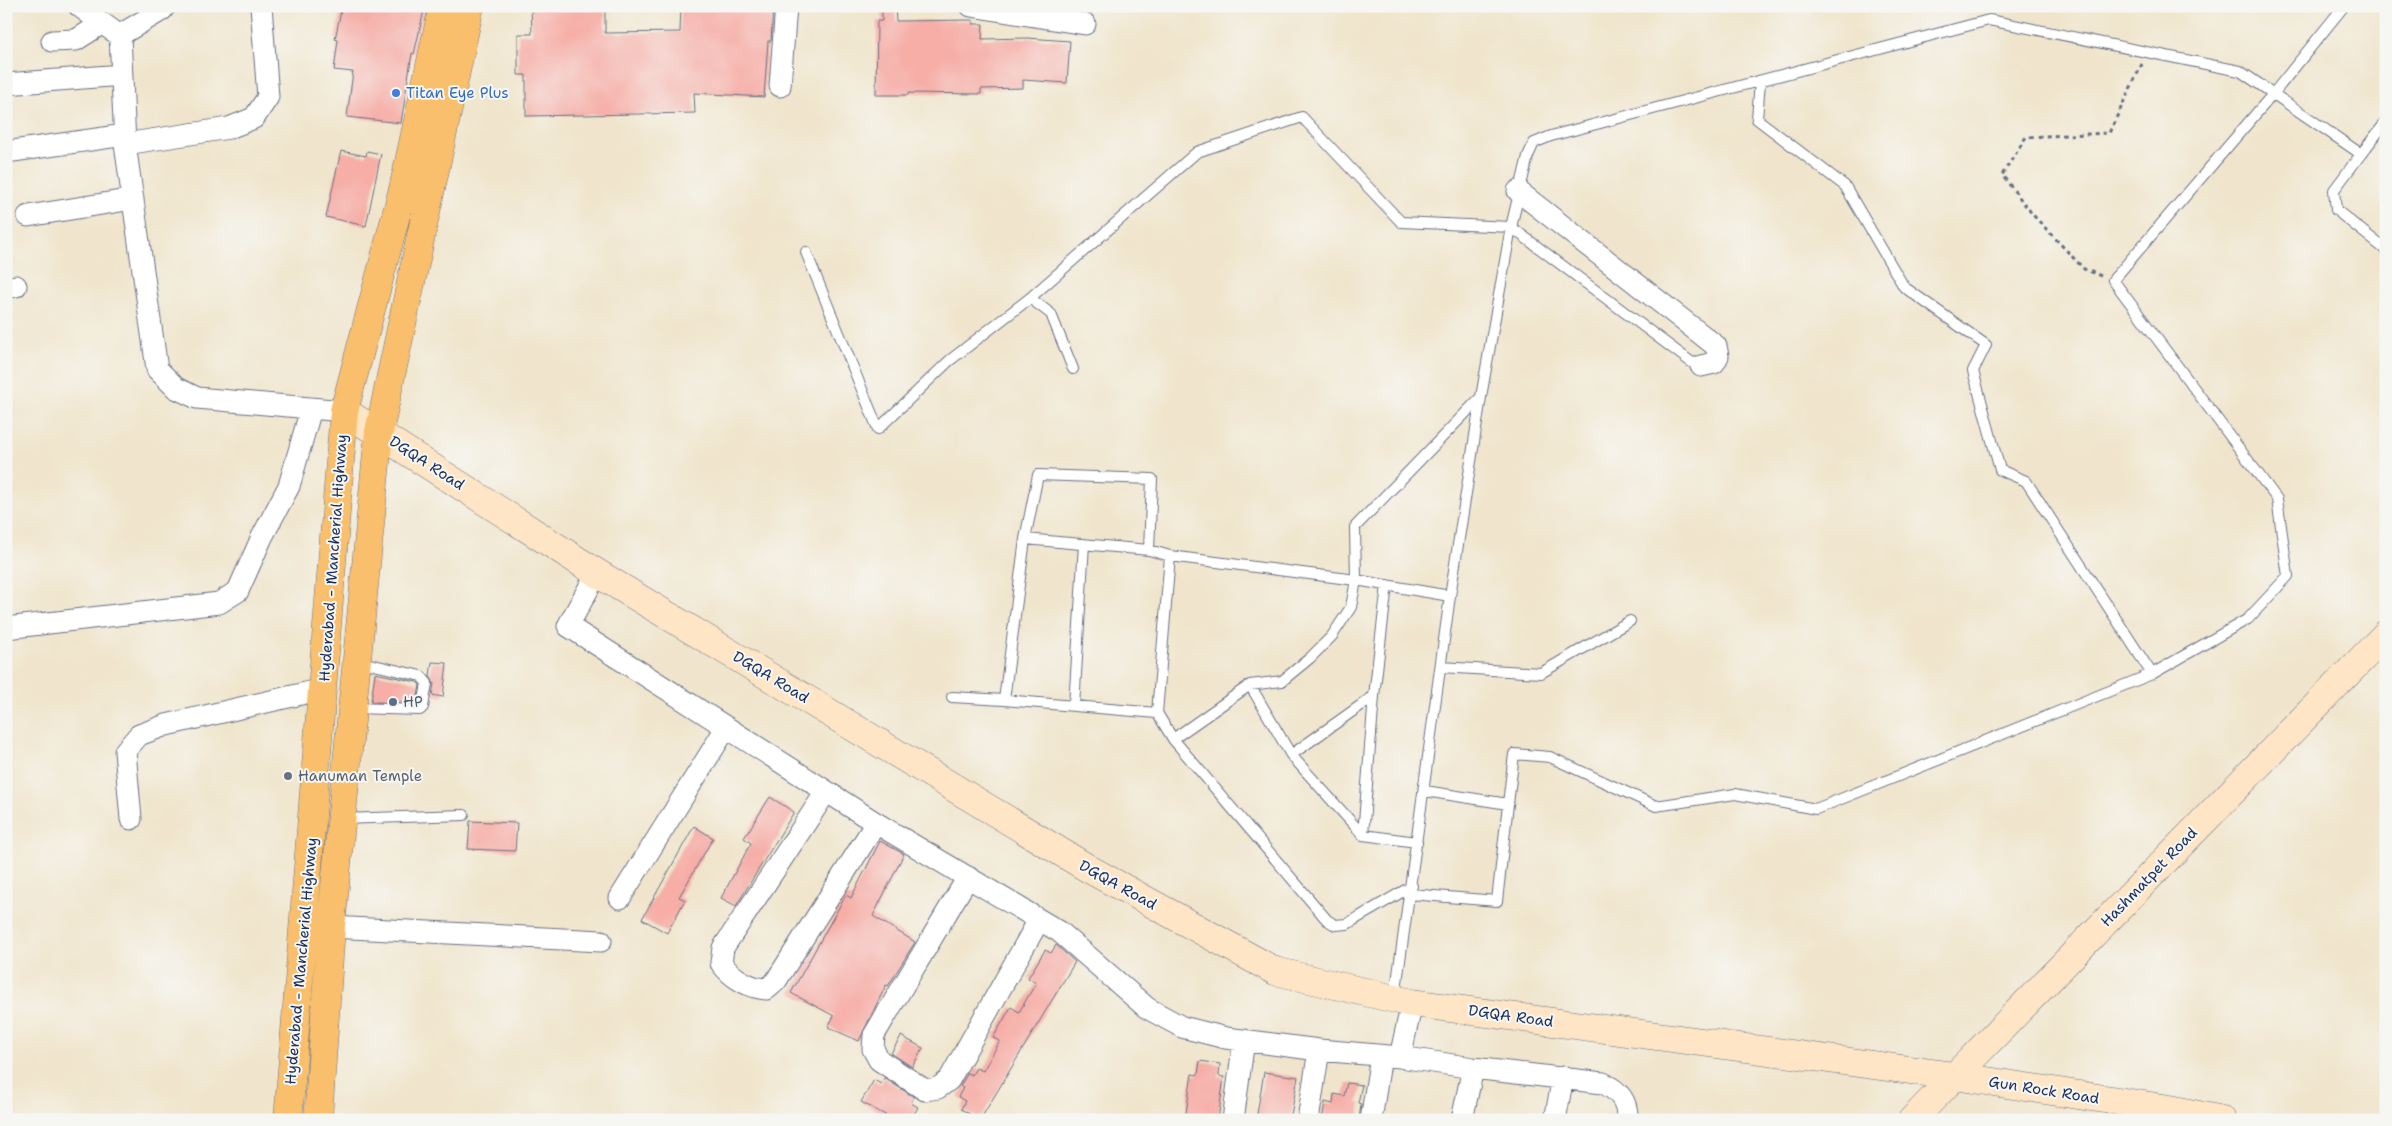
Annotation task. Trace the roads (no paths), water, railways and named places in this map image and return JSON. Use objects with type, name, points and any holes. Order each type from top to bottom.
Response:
[{"type":"main road","name":"Hyderabad - Mancherial Highway","points":[[288,1120],[344,411],[403,189],[443,6]]},
{"type":"main road","name":"Hyderabad - Mancherial Highway","points":[[318,1120],[331,927],[379,432],[470,6]]},
{"type":"main road","name":"DGQA Road","points":[[344,411],[597,573],[1089,869],[1275,971],[1404,1000],[1954,1076]]},
{"type":"main road","name":"Hashmatpet Road","points":[[1912,1120],[2386,634]]},
{"type":"main road","name":"Gun Rock Road","points":[[1954,1076],[2170,1109],[2222,1120]]},
{"type":"street","points":[[79,6],[120,35]]},
{"type":"street","points":[[120,35],[154,16],[165,6]]},
{"type":"street","points":[[6,152],[229,128],[254,118],[268,97],[261,6]]},
{"type":"street","points":[[780,86],[786,6]]},
{"type":"street","points":[[971,6],[1085,24]]},
{"type":"street","points":[[52,41],[76,40],[102,24]]},
{"type":"street","points":[[120,35],[125,139],[157,369],[176,388],[197,398],[311,410],[344,411]]},
{"type":"street","points":[[6,84],[122,75]]},
{"type":"street","points":[[1518,191],[1716,346],[1718,356],[1714,363],[1700,366]]},
{"type":"street","points":[[28,216],[133,199]]},
{"type":"street","points":[[6,628],[219,602],[238,591],[262,537],[289,486],[311,410]]},
{"type":"street","points":[[597,573],[568,626],[876,824],[968,877],[1076,944],[1147,1008],[1182,1027],[1202,1033],[1318,1050],[1603,1083],[1613,1088],[1623,1098],[1627,1120]]},
{"type":"street","points":[[131,819],[125,750],[139,734],[166,725],[323,689]]},
{"type":"street","points":[[620,898],[726,728]]},
{"type":"street","points":[[826,792],[723,948],[721,963],[728,973],[754,988],[767,989],[776,980],[876,824]]},
{"type":"street","points":[[968,877],[874,1035],[873,1049],[879,1060],[925,1090],[938,1088],[949,1080],[1039,920]]},
{"type":"street","points":[[331,927],[601,941]]},
{"type":"street","points":[[1370,1120],[1390,1057],[1404,1000]]},
{"type":"street","points":[[1232,1120],[1244,1040]]},
{"type":"street","points":[[1308,1120],[1318,1050]]},
{"type":"street","points":[[1462,1120],[1473,1068]]},
{"type":"street","points":[[1555,1120],[1563,1077]]},
{"type":"lane","points":[[1170,556],[1157,713],[1173,739],[1326,920],[1335,925],[1348,924],[1411,890],[1497,901],[1514,754],[1550,757],[1656,806],[1735,794],[1816,808],[2152,674],[2248,619],[2288,576],[2277,499],[2113,280],[2274,94],[2344,6]]},
{"type":"lane","points":[[1404,1000],[1411,890],[1450,596],[1481,398],[1511,227],[1518,191],[1528,156],[1534,143],[1551,136],[1989,20],[2240,71],[2361,154]]},
{"type":"lane","points":[[1760,82],[1757,119],[1846,186],[1904,287],[1986,344],[1974,372],[2000,470],[2026,481],[2152,674]]},
{"type":"lane","points":[[806,252],[878,428],[949,361],[1030,298],[1197,152],[1302,117],[1401,222],[1511,227],[1700,366]]},
{"type":"lane","points":[[2386,122],[2334,190],[2336,210],[2386,250]]},
{"type":"lane","points":[[1030,298],[1052,314],[1074,369]]},
{"type":"lane","points":[[1173,739],[1250,685],[1282,681],[1327,642],[1351,607],[1356,580],[1355,527],[1481,398]]},
{"type":"lane","points":[[1004,700],[1025,539],[1038,475],[1152,479],[1149,550]]},
{"type":"lane","points":[[1025,539],[1149,550],[1170,556],[1356,580],[1450,596]]},
{"type":"lane","points":[[1074,706],[1084,544]]},
{"type":"lane","points":[[1363,835],[1374,696],[1387,585]]},
{"type":"lane","points":[[1441,667],[1541,673],[1630,621]]},
{"type":"lane","points":[[352,708],[420,710],[423,707],[427,683],[420,676],[356,661]]},
{"type":"lane","points":[[1250,685],[1291,755],[1363,835],[1417,842]]},
{"type":"lane","points":[[1291,755],[1374,696]]},
{"type":"lane","points":[[952,697],[1157,713]]},
{"type":"lane","points":[[1425,791],[1508,804]]},
{"type":"lane","points":[[341,820],[464,815]]},
{"type":"place","name":"Titan Eye Plus","points":[[396,93]]},
{"type":"place","name":"HP","points":[[393,702]]},
{"type":"place","name":"Hanuman Temple","points":[[288,776]]}]
